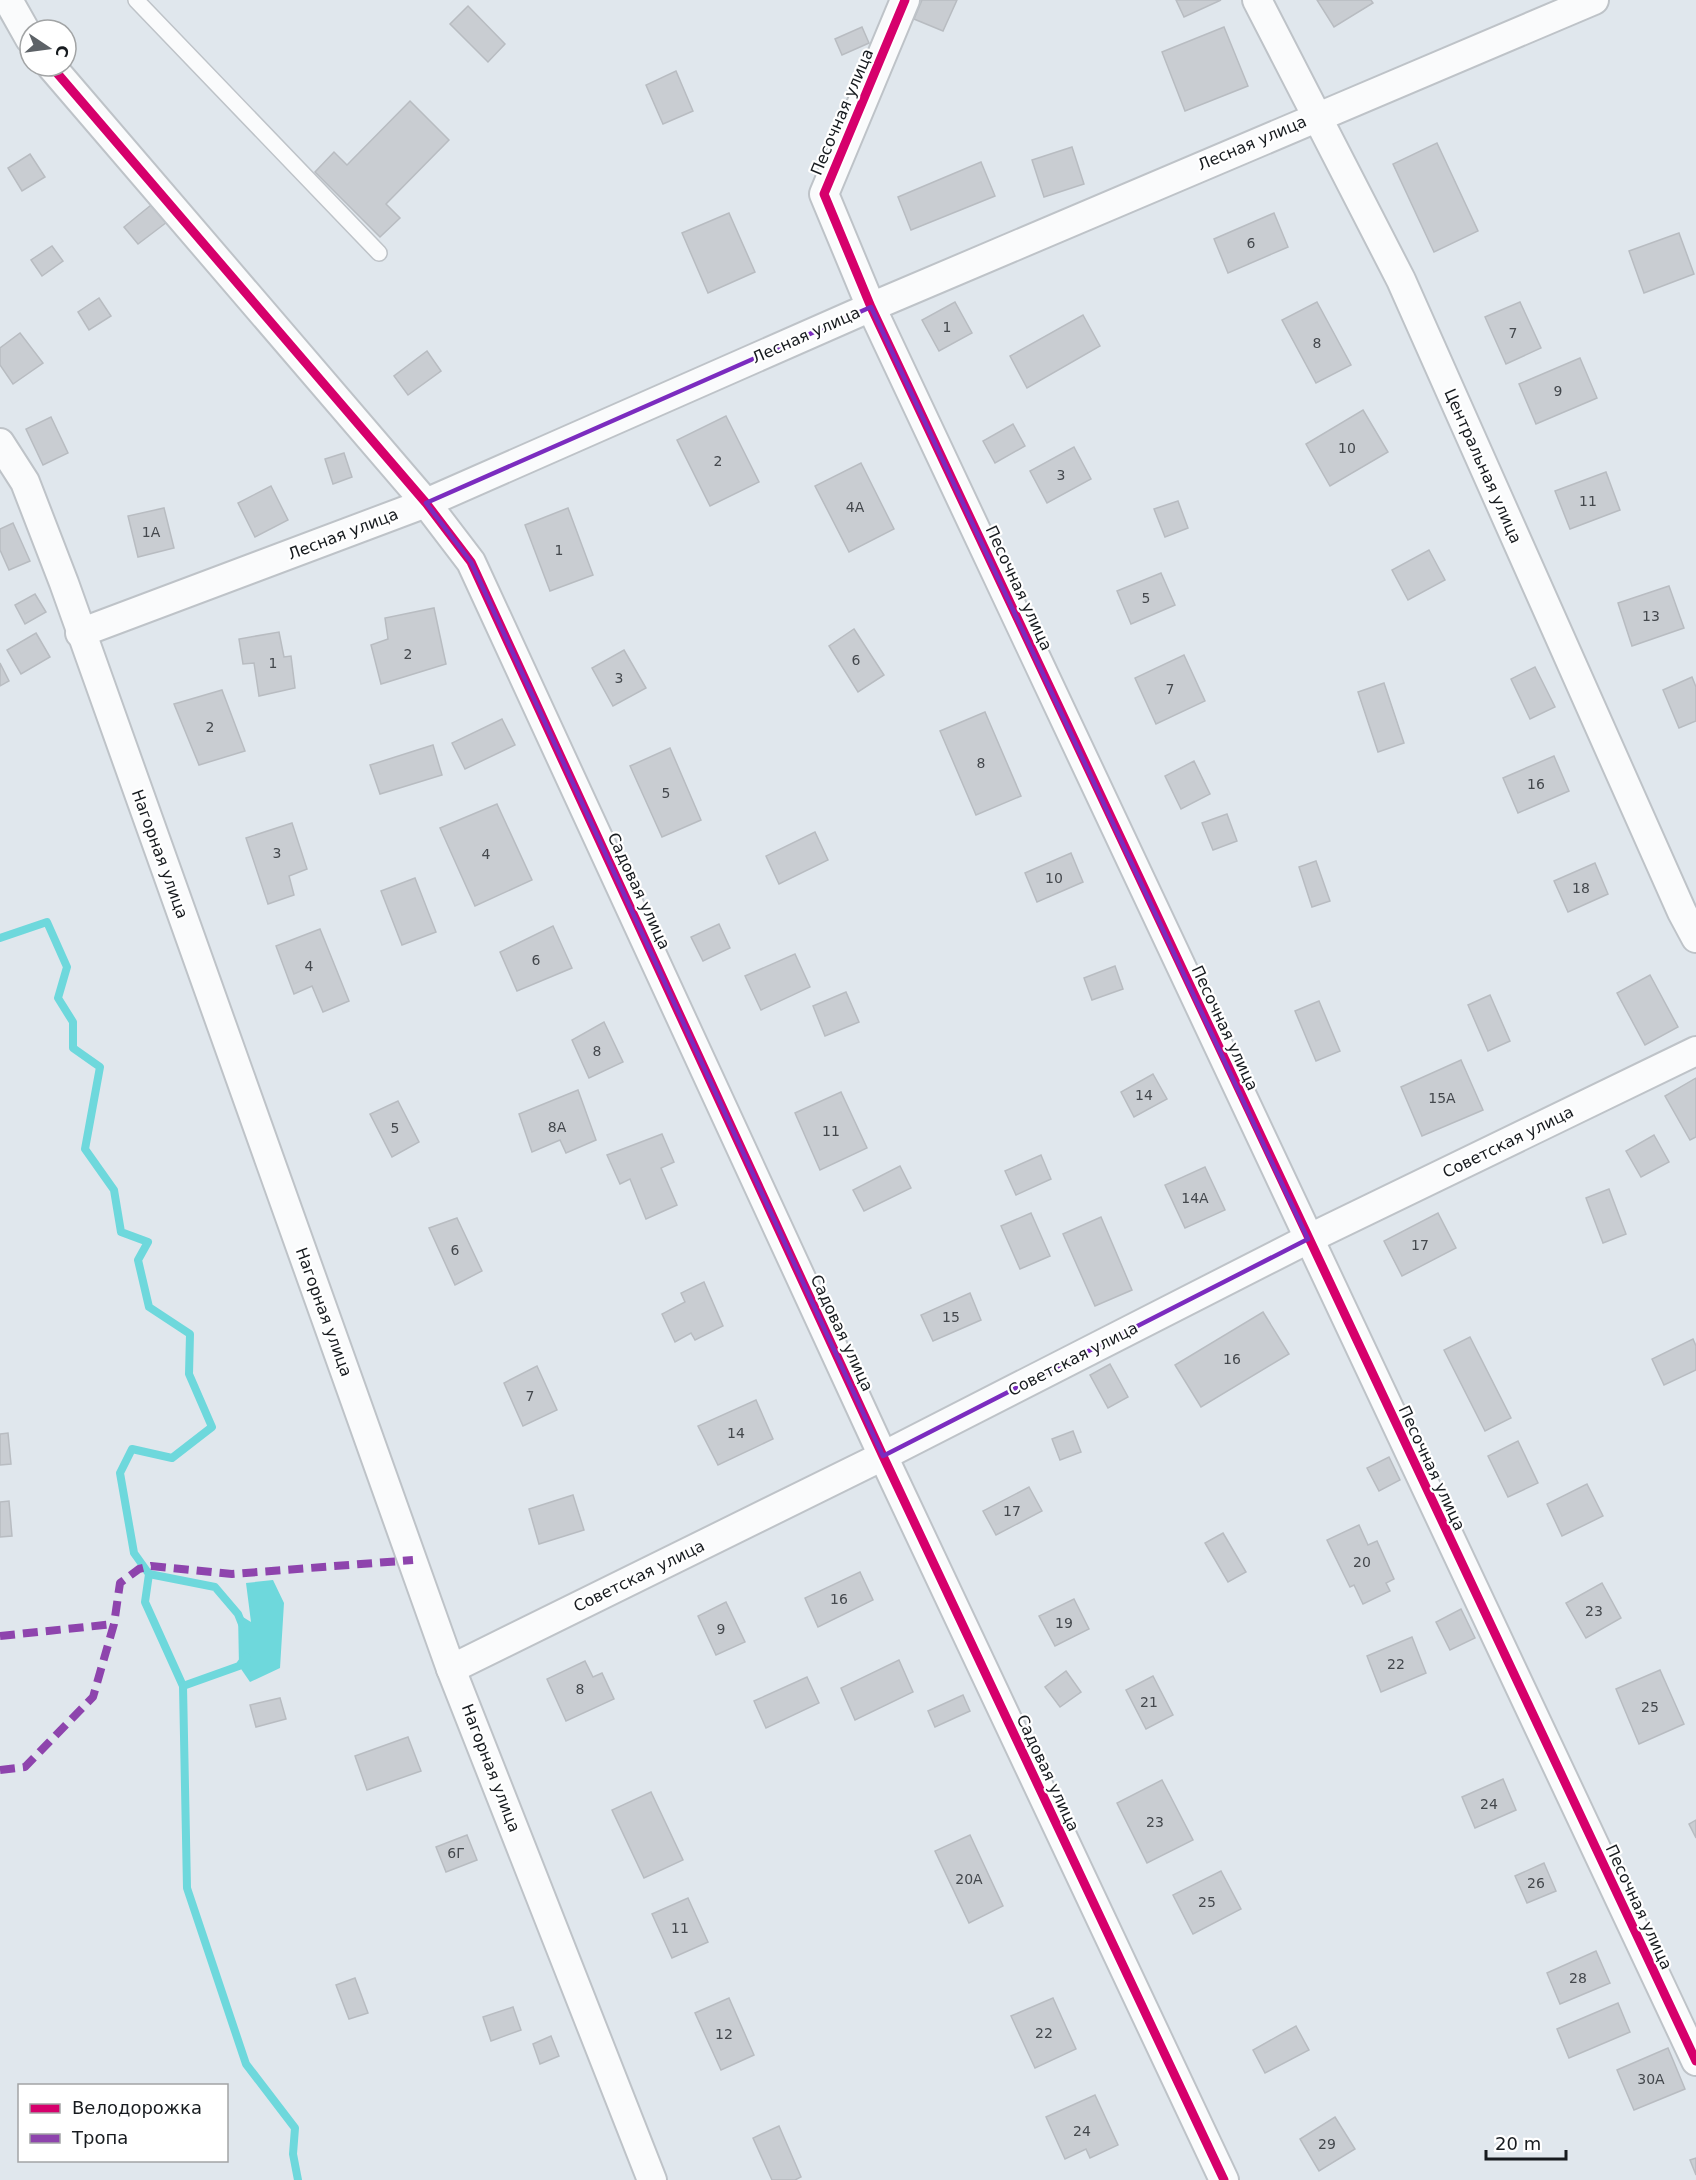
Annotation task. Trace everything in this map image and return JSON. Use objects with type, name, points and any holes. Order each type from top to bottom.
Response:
[{"type":"street","points":[[8,0],[18,18]]},
{"type":"street","name":"Песочная улица","points":[[905,0],[824,194],[871,307],[1696,2061]]},
{"type":"street","name":"Центральная улица","points":[[1257,0],[1401,280],[1682,912],[1696,938]]},
{"type":"street","name":"Лесная улица","points":[[80,633],[426,503],[871,307],[1315,116],[1594,0]]},
{"type":"street","name":"Садовая улица","points":[[61,78],[426,503],[471,562],[883,1456],[1224,2180]]},
{"type":"street","name":"Нагорная улица","points":[[0,442],[25,482],[64,583],[452,1669],[652,2180]]},
{"type":"street","name":"Советская улица","points":[[452,1669],[883,1456],[1308,1239],[1696,1051]]},
{"type":"lane","points":[[136,0],[379,253]]},
{"type":"highlighted area","points":[[871,307],[1308,1239],[883,1456],[471,562],[426,503]]},
{"type":"water","points":[[273,1580],[284,1603],[280,1668],[250,1682],[239,1666],[238,1614],[251,1622],[246,1583]]},
{"type":"building","points":[[922,0],[957,0],[943,31],[914,19]]},
{"type":"building","points":[[1176,0],[1221,0],[1184,17]]},
{"type":"building","points":[[1317,0],[1371,0],[1373,3],[1334,27]]},
{"type":"building","points":[[468,6],[505,44],[488,62],[450,24]]},
{"type":"building","points":[[862,27],[869,43],[842,55],[835,39]]},
{"type":"building","points":[[1224,27],[1248,86],[1185,111],[1162,52]]},
{"type":"building","points":[[676,71],[693,111],[663,124],[646,85]]},
{"type":"building","points":[[410,101],[449,140],[386,204],[400,218],[380,237],[315,172],[334,152],[347,165]]},
{"type":"building","points":[[1437,143],[1478,231],[1434,252],[1393,164]]},
{"type":"building","points":[[1072,147],[1084,184],[1044,197],[1032,160]]},
{"type":"building","points":[[30,154],[45,177],[22,191],[8,168]]},
{"type":"building","points":[[981,162],[995,196],[911,230],[898,197]]},
{"type":"building","points":[[156,201],[171,219],[138,244],[124,227]]},
{"type":"building","points":[[729,213],[755,272],[708,293],[682,233]]},
{"type":"building","points":[[1274,213],[1288,247],[1228,273],[1214,239]]},
{"type":"building","points":[[1679,233],[1694,274],[1644,293],[1629,251]]},
{"type":"building","points":[[52,246],[63,261],[42,276],[31,260]]},
{"type":"building","points":[[99,298],[111,316],[89,330],[78,312]]},
{"type":"building","points":[[955,302],[972,333],[939,351],[922,320]]},
{"type":"building","points":[[1317,302],[1351,365],[1316,383],[1282,320]]},
{"type":"building","points":[[1520,302],[1541,348],[1506,364],[1485,317]]},
{"type":"building","points":[[1083,315],[1100,346],[1027,388],[1010,356]]},
{"type":"building","points":[[20,333],[43,363],[13,384],[0,365],[0,348]]},
{"type":"building","points":[[427,351],[441,371],[408,395],[394,376]]},
{"type":"building","points":[[1580,358],[1597,398],[1536,424],[1519,384]]},
{"type":"building","points":[[1363,410],[1388,452],[1330,486],[1306,444]]},
{"type":"building","points":[[726,416],[759,482],[710,506],[677,440]]},
{"type":"building","points":[[51,417],[68,453],[43,465],[26,429]]},
{"type":"building","points":[[1013,424],[1025,446],[995,463],[983,441]]},
{"type":"building","points":[[1074,447],[1091,479],[1047,503],[1030,471]]},
{"type":"building","points":[[344,453],[352,477],[333,484],[325,459]]},
{"type":"building","points":[[861,463],[894,529],[849,552],[815,486]]},
{"type":"building","points":[[1606,472],[1620,510],[1570,529],[1555,491]]},
{"type":"building","points":[[271,486],[288,520],[255,537],[238,503]]},
{"type":"building","points":[[1178,501],[1188,528],[1165,537],[1154,509]]},
{"type":"building","points":[[164,508],[174,548],[138,557],[128,516]]},
{"type":"building","points":[[568,508],[593,575],[550,591],[525,525]]},
{"type":"building","points":[[13,523],[30,561],[9,570],[0,550],[0,529]]},
{"type":"building","points":[[1429,550],[1445,580],[1408,600],[1392,570]]},
{"type":"building","points":[[1161,573],[1175,605],[1131,624],[1117,591]]},
{"type":"building","points":[[1669,586],[1684,628],[1632,646],[1618,603]]},
{"type":"building","points":[[35,594],[46,612],[25,624],[15,605]]},
{"type":"building","points":[[434,608],[446,664],[381,684],[371,645],[388,639],[385,618]]},
{"type":"building","points":[[854,629],[884,675],[858,692],[829,646]]},
{"type":"building","points":[[279,632],[284,657],[291,656],[295,688],[259,696],[254,663],[243,664],[239,639]]},
{"type":"building","points":[[36,633],[50,657],[21,674],[7,650]]},
{"type":"building","points":[[624,650],[646,688],[613,706],[592,668]]},
{"type":"building","points":[[1184,655],[1205,701],[1156,724],[1135,678]]},
{"type":"building","points":[[0,663],[9,681],[0,686]]},
{"type":"building","points":[[1535,667],[1555,707],[1530,719],[1511,679]]},
{"type":"building","points":[[1692,677],[1696,687],[1696,721],[1679,728],[1663,690]]},
{"type":"building","points":[[1384,683],[1404,743],[1378,752],[1358,692]]},
{"type":"building","points":[[222,690],[245,751],[199,765],[174,704]]},
{"type":"building","points":[[985,712],[1021,796],[976,815],[940,731]]},
{"type":"building","points":[[502,719],[515,745],[465,769],[452,743]]},
{"type":"building","points":[[433,745],[442,775],[380,794],[370,765]]},
{"type":"building","points":[[670,748],[701,820],[662,837],[630,766]]},
{"type":"building","points":[[1554,756],[1569,791],[1518,813],[1503,778]]},
{"type":"building","points":[[1194,761],[1210,794],[1181,809],[1165,776]]},
{"type":"building","points":[[497,804],[532,880],[475,906],[440,828]]},
{"type":"building","points":[[1227,814],[1237,841],[1213,850],[1202,823]]},
{"type":"building","points":[[292,823],[307,869],[289,876],[294,895],[268,904],[246,838]]},
{"type":"building","points":[[815,832],[828,860],[779,884],[766,856]]},
{"type":"building","points":[[1071,853],[1083,882],[1037,902],[1025,873]]},
{"type":"building","points":[[1316,861],[1330,901],[1312,907],[1299,867]]},
{"type":"building","points":[[1595,863],[1608,894],[1568,912],[1554,881]]},
{"type":"building","points":[[415,878],[436,932],[402,945],[381,891]]},
{"type":"building","points":[[719,924],[730,948],[703,961],[691,937]]},
{"type":"building","points":[[553,926],[572,968],[517,991],[500,952]]},
{"type":"building","points":[[320,929],[349,1001],[323,1012],[312,986],[294,994],[276,946]]},
{"type":"building","points":[[795,954],[810,987],[761,1010],[745,976]]},
{"type":"building","points":[[1115,966],[1123,989],[1092,1000],[1084,978]]},
{"type":"building","points":[[1650,975],[1678,1027],[1645,1045],[1617,993]]},
{"type":"building","points":[[846,992],[859,1022],[825,1036],[813,1006]]},
{"type":"building","points":[[1490,995],[1510,1041],[1488,1051],[1468,1005]]},
{"type":"building","points":[[1319,1001],[1340,1051],[1316,1061],[1295,1011]]},
{"type":"building","points":[[604,1022],[623,1062],[589,1078],[572,1040]]},
{"type":"building","points":[[1461,1060],[1483,1110],[1422,1136],[1401,1087]]},
{"type":"building","points":[[1153,1074],[1167,1099],[1134,1117],[1121,1092]]},
{"type":"building","points":[[1696,1078],[1696,1137],[1690,1140],[1665,1096]]},
{"type":"building","points":[[578,1090],[596,1140],[566,1153],[560,1140],[532,1152],[519,1114]]},
{"type":"building","points":[[841,1092],[867,1148],[820,1170],[795,1113]]},
{"type":"building","points":[[398,1101],[419,1142],[392,1157],[370,1114]]},
{"type":"building","points":[[662,1134],[674,1162],[661,1168],[677,1205],[646,1219],[630,1179],[620,1184],[607,1155]]},
{"type":"building","points":[[1654,1135],[1669,1162],[1641,1177],[1626,1151]]},
{"type":"building","points":[[1041,1155],[1051,1179],[1016,1195],[1005,1171]]},
{"type":"building","points":[[900,1166],[911,1188],[864,1211],[853,1190]]},
{"type":"building","points":[[1205,1167],[1225,1210],[1185,1228],[1165,1185]]},
{"type":"building","points":[[1609,1189],[1626,1234],[1603,1243],[1586,1198]]},
{"type":"building","points":[[1031,1213],[1050,1256],[1020,1269],[1001,1226]]},
{"type":"building","points":[[1438,1213],[1456,1248],[1402,1276],[1384,1241]]},
{"type":"building","points":[[1101,1217],[1132,1290],[1095,1306],[1063,1234]]},
{"type":"building","points":[[457,1218],[482,1271],[455,1285],[429,1228]]},
{"type":"building","points":[[704,1282],[723,1326],[695,1340],[691,1333],[675,1342],[662,1314],[685,1302],[681,1293]]},
{"type":"building","points":[[970,1293],[981,1320],[933,1341],[921,1315]]},
{"type":"building","points":[[1263,1312],[1289,1354],[1201,1407],[1175,1365]]},
{"type":"building","points":[[1470,1337],[1511,1418],[1485,1431],[1444,1350]]},
{"type":"building","points":[[1693,1339],[1696,1346],[1696,1370],[1664,1385],[1652,1359]]},
{"type":"building","points":[[1110,1364],[1128,1397],[1108,1408],[1090,1375]]},
{"type":"building","points":[[537,1366],[557,1410],[523,1426],[504,1383]]},
{"type":"building","points":[[756,1400],[773,1439],[718,1465],[698,1426]]},
{"type":"building","points":[[1073,1431],[1081,1452],[1060,1460],[1052,1439]]},
{"type":"building","points":[[8,1433],[11,1464],[0,1465],[0,1434]]},
{"type":"building","points":[[1518,1441],[1538,1483],[1508,1497],[1488,1456]]},
{"type":"building","points":[[1389,1457],[1400,1480],[1379,1491],[1367,1468]]},
{"type":"building","points":[[1587,1484],[1603,1516],[1562,1536],[1547,1504]]},
{"type":"building","points":[[1029,1487],[1042,1511],[996,1535],[983,1511]]},
{"type":"building","points":[[573,1495],[584,1530],[539,1544],[529,1509]]},
{"type":"building","points":[[9,1501],[12,1536],[0,1537],[0,1502]]},
{"type":"building","points":[[1359,1525],[1368,1545],[1377,1541],[1394,1579],[1386,1583],[1390,1591],[1363,1604],[1354,1585],[1350,1587],[1327,1540]]},
{"type":"building","points":[[1223,1533],[1246,1572],[1228,1582],[1205,1543]]},
{"type":"building","points":[[860,1572],[873,1600],[818,1627],[805,1598]]},
{"type":"building","points":[[1602,1583],[1621,1618],[1586,1638],[1566,1603]]},
{"type":"building","points":[[1074,1599],[1089,1629],[1055,1646],[1039,1616]]},
{"type":"building","points":[[726,1602],[745,1642],[716,1655],[698,1616]]},
{"type":"building","points":[[1461,1609],[1475,1638],[1450,1650],[1436,1622]]},
{"type":"building","points":[[1412,1637],[1426,1673],[1381,1692],[1367,1656]]},
{"type":"building","points":[[899,1660],[913,1692],[855,1720],[841,1688]]},
{"type":"building","points":[[585,1661],[593,1677],[602,1673],[614,1699],[566,1721],[547,1679]]},
{"type":"building","points":[[1660,1670],[1684,1724],[1639,1744],[1616,1689]]},
{"type":"building","points":[[1066,1671],[1081,1692],[1060,1707],[1045,1687]]},
{"type":"building","points":[[1153,1676],[1173,1715],[1146,1729],[1126,1690]]},
{"type":"building","points":[[807,1677],[819,1703],[766,1728],[754,1701]]},
{"type":"building","points":[[963,1695],[970,1711],[935,1727],[928,1711]]},
{"type":"building","points":[[280,1698],[286,1719],[256,1727],[250,1705]]},
{"type":"building","points":[[408,1737],[421,1771],[367,1790],[355,1756]]},
{"type":"building","points":[[1503,1779],[1516,1810],[1475,1828],[1462,1797]]},
{"type":"building","points":[[1162,1780],[1193,1840],[1147,1863],[1117,1803]]},
{"type":"building","points":[[651,1792],[683,1860],[644,1878],[612,1810]]},
{"type":"building","points":[[1696,1820],[1696,1838],[1689,1824]]},
{"type":"building","points":[[467,1835],[477,1860],[446,1872],[436,1847]]},
{"type":"building","points":[[970,1835],[1003,1906],[969,1923],[935,1851]]},
{"type":"building","points":[[1544,1863],[1556,1891],[1527,1903],[1515,1876]]},
{"type":"building","points":[[1221,1871],[1241,1909],[1193,1934],[1173,1895]]},
{"type":"building","points":[[688,1898],[708,1942],[672,1958],[652,1914]]},
{"type":"building","points":[[1596,1951],[1610,1983],[1560,2004],[1547,1973]]},
{"type":"building","points":[[355,1978],[368,2013],[349,2019],[336,1985]]},
{"type":"building","points":[[729,1998],[754,2055],[721,2070],[695,2013]]},
{"type":"building","points":[[1053,1998],[1076,2049],[1035,2068],[1011,2016]]},
{"type":"building","points":[[1618,2003],[1630,2032],[1569,2058],[1557,2029]]},
{"type":"building","points":[[513,2007],[521,2030],[491,2041],[483,2017]]},
{"type":"building","points":[[1296,2026],[1309,2050],[1265,2073],[1253,2050]]},
{"type":"building","points":[[551,2036],[559,2056],[540,2064],[533,2044]]},
{"type":"building","points":[[1668,2048],[1685,2089],[1634,2110],[1617,2070]]},
{"type":"building","points":[[1095,2095],[1118,2145],[1090,2158],[1086,2149],[1065,2159],[1046,2117]]},
{"type":"building","points":[[1335,2117],[1355,2149],[1319,2171],[1300,2139]]},
{"type":"building","points":[[779,2126],[801,2177],[795,2180],[772,2180],[753,2138]]},
{"type":"building","points":[[1696,2158],[1696,2175],[1690,2160]]},
{"type":"waterway","points":[[0,938],[47,922],[67,967],[58,998],[73,1022],[73,1048],[100,1067],[85,1149],[114,1190],[121,1232],[148,1242],[138,1260],[149,1307],[190,1334],[189,1374],[212,1427],[172,1458],[132,1449],[120,1473],[134,1553],[149,1574],[145,1602],[183,1686],[187,1888],[246,2064],[295,2128],[293,2154],[298,2180]]},
{"type":"waterway","points":[[149,1574],[215,1587],[238,1614],[242,1624]]},
{"type":"waterway","points":[[183,1686],[239,1666],[246,1657]]},
{"type":"marked path","points":[[0,1770],[25,1767],[93,1697],[114,1624],[120,1583],[139,1569],[151,1566],[232,1574],[413,1560]]},
{"type":"marked path","points":[[0,1636],[114,1624]]},
{"type":"cycle path","points":[[905,0],[824,194],[871,307],[1696,2061]]},
{"type":"cycle path","points":[[61,78],[426,503],[471,562],[883,1456],[1224,2180]]}]
